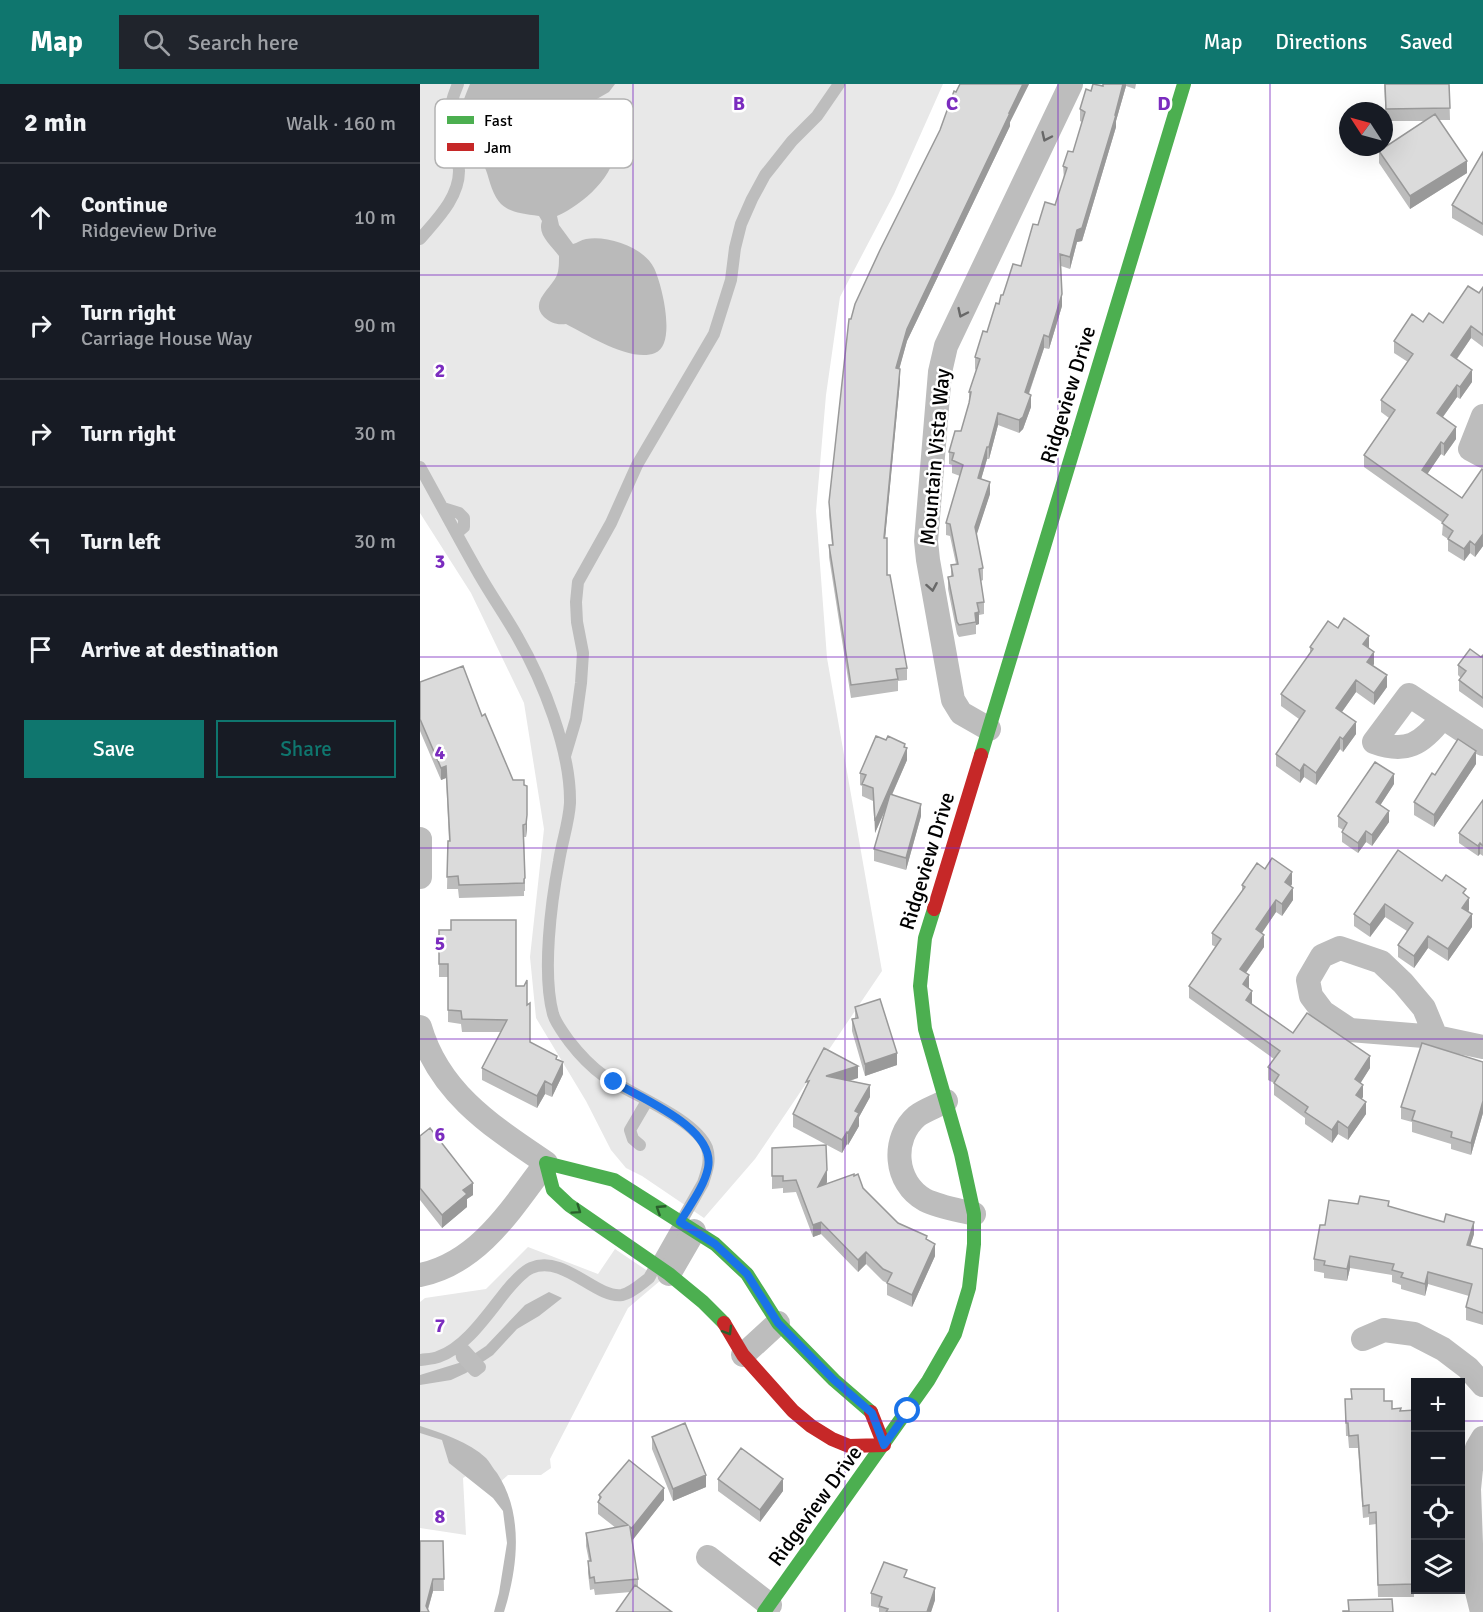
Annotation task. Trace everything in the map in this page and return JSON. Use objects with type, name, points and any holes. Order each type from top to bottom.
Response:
[{"type":"street","name":"Mountain Vista Way","points":[[989,729],[961,714],[953,700],[928,560],[926,541],[940,372],[946,346],[1071,84]]},
{"type":"street","name":"Ridgeview Drive","points":[[767,1608],[928,1381],[955,1334],[969,1288],[975,1244],[974,1214],[966,1172],[925,1029],[920,986],[921,962],[931,918],[1184,84]]},
{"type":"street","points":[[1483,416],[1470,449],[1483,456]]},
{"type":"street","points":[[1442,718],[1483,744]]},
{"type":"street","points":[[420,839],[420,877]]},
{"type":"street","points":[[1436,1037],[1424,1008],[1381,962],[1340,948],[1322,956],[1314,967],[1308,980],[1311,996],[1323,1012],[1350,1030],[1436,1037],[1483,1047]]},
{"type":"street","points":[[420,1027],[438,1066],[457,1094],[481,1118],[546,1163],[614,1180],[715,1244],[747,1274],[778,1323],[834,1380],[872,1413],[884,1445],[849,1446],[811,1426],[786,1404],[743,1355],[723,1323],[703,1302],[663,1269],[569,1205],[553,1190],[546,1163]]},
{"type":"street","points":[[946,1101],[918,1116],[906,1129],[898,1158],[903,1175],[911,1189],[924,1199],[974,1214]]},
{"type":"street","points":[[420,1275],[453,1263],[479,1246],[501,1223],[546,1163]]},
{"type":"street","points":[[663,1269],[687,1226]]},
{"type":"street","points":[[743,1355],[778,1323]]},
{"type":"street","points":[[1363,1339],[1384,1330],[1414,1334],[1443,1349],[1468,1368],[1483,1385]]},
{"type":"street","points":[[1482,1612],[1472,1571],[1469,1489],[1471,1469],[1483,1438]]},
{"type":"street","points":[[708,1557],[767,1608]]},
{"type":"lane","points":[[453,99],[458,84]]},
{"type":"lane","points":[[565,756],[576,719],[581,683],[583,653],[577,622],[578,582],[611,523],[637,465],[714,334],[731,280],[741,224],[752,199],[765,175],[792,141],[817,116],[839,84]]},
{"type":"lane","points":[[420,239],[450,201],[458,183],[458,168]]},
{"type":"lane","points":[[420,467],[530,660],[556,726],[565,756],[570,805],[555,886],[549,967],[550,998],[554,1016],[579,1054],[591,1065],[614,1082],[691,1128],[706,1146],[709,1156],[708,1168],[687,1226]]},
{"type":"lane","points":[[640,1145],[633,1139],[630,1130],[647,1101]]},
{"type":"lane","points":[[420,1360],[463,1352],[513,1284],[530,1269],[545,1266],[564,1269],[612,1294],[622,1295],[663,1269]]},
{"type":"shaded area","points":[[420,84],[943,84],[894,194],[840,297],[826,395],[816,511],[827,658],[882,971],[755,1159],[704,1218],[642,1176],[626,1168],[611,1150],[586,1101],[536,1018],[530,957],[544,829],[524,703],[471,593],[420,513]]},
{"type":"shaded area","points":[[470,84],[615,84],[609,92],[597,99],[464,99]]},
{"type":"shaded area","points":[[485,168],[610,168],[590,194],[580,203],[557,216],[559,225],[573,244],[584,239],[595,238],[614,241],[634,249],[649,261],[657,276],[666,313],[665,339],[662,348],[655,353],[645,355],[622,351],[597,341],[566,324],[556,324],[544,317],[540,311],[540,301],[557,275],[559,256],[541,231],[542,221],[539,216],[514,211],[502,205],[494,193]]},
{"type":"shaded area","points":[[528,1247],[598,1274],[615,1249],[661,1280],[628,1308],[550,1459],[551,1468],[541,1475],[508,1475],[488,1493],[466,1476],[463,1478],[466,1535],[420,1528],[420,1302],[425,1298],[486,1289]]},
{"type":"shaded area","points":[[549,1292],[562,1298],[517,1329],[493,1355],[451,1380],[420,1385],[420,1375],[462,1362],[486,1346],[525,1305]]},
{"type":"shaded area","points":[[420,1426],[455,1439],[479,1452],[489,1461],[506,1489],[515,1523],[516,1541],[513,1577],[504,1612],[494,1612],[507,1543],[503,1511],[493,1498],[449,1463],[442,1440],[420,1433]]},
{"type":"building","points":[[960,84],[1023,84],[907,329],[896,368],[900,369],[884,538],[887,538],[887,575],[890,575],[907,668],[896,669],[898,679],[851,685],[829,545],[833,545],[829,502],[849,319],[851,319],[855,304],[880,250],[940,130],[954,91],[956,92]]},
{"type":"building","points":[[1093,84],[1103,86],[1103,84],[1123,84],[1082,228],[1077,230],[1070,257],[1060,254],[1062,294],[1049,337],[1044,335],[1025,392],[1031,395],[1023,417],[1019,420],[998,413],[989,447],[987,447],[978,478],[990,482],[975,527],[983,568],[979,569],[984,602],[977,603],[979,612],[975,613],[976,622],[959,625],[948,577],[953,576],[951,565],[958,564],[950,524],[946,523],[963,465],[952,460],[954,453],[949,452],[955,431],[961,431],[969,403],[971,392],[969,392],[980,359],[975,357],[983,331],[987,332],[996,303],[999,304],[1001,295],[1003,295],[1013,264],[1021,266],[1033,224],[1038,225],[1045,202],[1055,205],[1067,168],[1063,166],[1068,151],[1073,152],[1085,112],[1080,109],[1086,89],[1091,91]]},
{"type":"building","points":[[1385,84],[1449,84],[1450,108],[1393,109],[1393,102],[1386,102]]},
{"type":"building","points":[[1435,114],[1467,161],[1410,196],[1382,156],[1393,156],[1393,142]]},
{"type":"building","points":[[1483,152],[1483,224],[1452,205]]},
{"type":"building","points":[[1468,286],[1479,293],[1483,287],[1483,335],[1471,326],[1451,355],[1472,370],[1460,387],[1457,385],[1437,413],[1456,427],[1444,444],[1441,442],[1422,470],[1462,498],[1483,470],[1483,534],[1475,545],[1470,541],[1464,549],[1448,539],[1453,531],[1442,523],[1448,515],[1364,455],[1395,410],[1381,400],[1413,354],[1394,341],[1412,314],[1423,322],[1429,313],[1443,323]]},
{"type":"building","points":[[1344,618],[1369,636],[1363,644],[1374,652],[1367,662],[1387,675],[1374,693],[1356,680],[1336,708],[1356,722],[1343,739],[1340,737],[1316,773],[1304,764],[1300,771],[1276,754],[1305,711],[1281,694],[1313,649],[1310,647],[1328,621],[1338,628]]},
{"type":"building","points":[[1470,649],[1481,657],[1483,655],[1483,698],[1459,680],[1466,671],[1458,665]]},
{"type":"building","points":[[463,666],[482,716],[485,714],[513,780],[524,780],[524,785],[527,786],[527,815],[526,824],[523,825],[524,883],[459,885],[458,876],[447,877],[448,841],[450,841],[446,766],[441,768],[420,719],[420,682]]},
{"type":"building","points":[[876,736],[886,740],[888,736],[905,744],[904,747],[907,748],[875,821],[873,788],[862,784],[866,775],[860,773]]},
{"type":"building","points":[[1458,739],[1476,751],[1434,815],[1414,802],[1432,773],[1435,775]]},
{"type":"building","points":[[1375,762],[1394,774],[1376,802],[1389,811],[1372,835],[1366,831],[1358,843],[1342,832],[1347,823],[1338,816]]},
{"type":"building","points":[[890,794],[921,804],[906,858],[874,849]]},
{"type":"building","points":[[1483,800],[1483,846],[1480,843],[1478,846],[1459,833]]},
{"type":"building","points":[[1398,850],[1442,881],[1446,875],[1466,889],[1463,893],[1469,898],[1462,908],[1472,914],[1448,949],[1428,936],[1414,956],[1398,945],[1413,923],[1385,904],[1370,925],[1354,914]]},
{"type":"building","points":[[1272,858],[1292,872],[1285,882],[1293,888],[1282,904],[1276,900],[1256,929],[1264,935],[1240,969],[1249,975],[1243,984],[1252,991],[1246,1000],[1293,1033],[1307,1013],[1370,1056],[1355,1079],[1363,1085],[1356,1095],[1366,1102],[1348,1128],[1338,1121],[1332,1130],[1305,1112],[1308,1107],[1274,1083],[1279,1075],[1268,1067],[1280,1051],[1189,986],[1221,939],[1212,933],[1245,887],[1242,885],[1257,863],[1265,869]]},
{"type":"building","points":[[451,920],[516,920],[516,986],[524,986],[527,980],[527,1005],[530,1003],[530,1042],[557,1056],[556,1059],[563,1062],[552,1085],[545,1081],[537,1096],[482,1068],[507,1020],[462,1019],[461,1011],[448,1010],[448,964],[439,964],[439,930],[451,930]]},
{"type":"building","points":[[880,999],[897,1053],[865,1064],[852,1019],[858,1018],[855,1007]]},
{"type":"building","points":[[1422,1043],[1483,1062],[1483,1101],[1471,1143],[1451,1137],[1452,1132],[1412,1120],[1415,1111],[1401,1107]]},
{"type":"building","points":[[824,1048],[858,1066],[826,1076],[870,1085],[855,1111],[859,1113],[842,1140],[793,1114],[809,1081],[806,1082]]},
{"type":"building","points":[[430,1128],[473,1183],[463,1190],[467,1194],[442,1215],[420,1188],[420,1136]]},
{"type":"building","points":[[826,1145],[827,1170],[818,1187],[858,1174],[863,1188],[898,1223],[927,1236],[926,1239],[935,1244],[912,1295],[887,1283],[892,1273],[883,1269],[866,1252],[858,1260],[821,1222],[813,1225],[796,1180],[783,1181],[783,1176],[772,1176],[772,1148]]},
{"type":"building","points":[[1360,1196],[1389,1201],[1388,1206],[1444,1222],[1446,1214],[1474,1222],[1467,1245],[1483,1249],[1483,1313],[1466,1307],[1472,1284],[1428,1272],[1425,1284],[1401,1277],[1403,1273],[1392,1270],[1394,1264],[1350,1256],[1347,1269],[1324,1265],[1325,1261],[1314,1259],[1320,1225],[1325,1225],[1329,1200],[1358,1204]]},
{"type":"building","points":[[1351,1389],[1384,1389],[1384,1401],[1392,1401],[1392,1409],[1411,1410],[1411,1584],[1378,1585],[1376,1512],[1369,1513],[1369,1505],[1363,1506],[1358,1435],[1349,1436],[1348,1423],[1346,1423],[1345,1399],[1352,1399]]},
{"type":"building","points":[[685,1423],[706,1475],[673,1489],[652,1437]]},
{"type":"building","points":[[741,1448],[783,1479],[760,1510],[718,1479]]},
{"type":"building","points":[[629,1460],[664,1488],[632,1528],[630,1527],[638,1579],[595,1583],[594,1577],[590,1578],[588,1561],[591,1561],[586,1533],[628,1525],[598,1502],[601,1497],[599,1495]]},
{"type":"building","points":[[420,1541],[443,1541],[444,1579],[433,1579],[426,1606],[429,1612],[420,1612]]},
{"type":"building","points":[[884,1562],[907,1570],[904,1577],[935,1588],[927,1612],[886,1612],[888,1609],[879,1606],[882,1597],[871,1593]]},
{"type":"building","points":[[635,1585],[672,1612],[616,1612]]},
{"type":"building","points":[[1392,1599],[1393,1612],[1343,1612],[1349,1611],[1348,1600]]},
{"type":"traffic: fast","points":[[981,755],[1184,84]]},
{"type":"traffic: fast","points":[[764,1612],[928,1381],[955,1334],[969,1288],[974,1244],[974,1214],[961,1154],[925,1029],[920,986],[925,938],[934,909]]},
{"type":"traffic: fast","points":[[546,1163],[614,1180],[715,1244],[747,1274],[778,1323],[834,1380],[871,1412]]},
{"type":"traffic: fast","points":[[546,1163],[553,1190],[569,1205],[669,1274],[724,1323]]},
{"type":"traffic: jam","points":[[934,909],[981,755]]},
{"type":"traffic: jam","points":[[724,1323],[743,1355],[793,1411],[832,1439],[849,1446],[884,1445],[871,1412]]},
{"type":"route","points":[[614,1082],[691,1128],[706,1146],[709,1156],[703,1183],[680,1222],[715,1244],[747,1274],[778,1323],[834,1380],[872,1413],[884,1445],[908,1411]]}]
